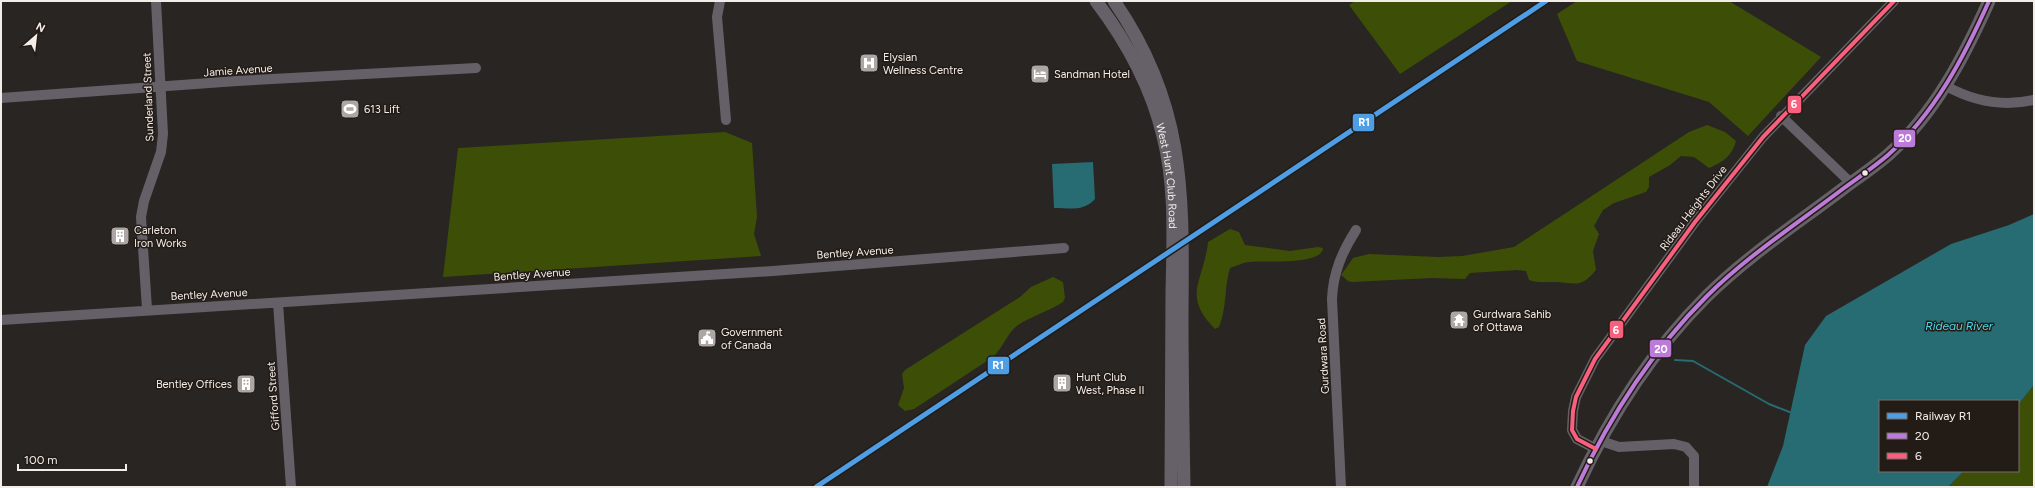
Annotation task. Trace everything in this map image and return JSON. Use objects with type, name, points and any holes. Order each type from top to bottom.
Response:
[{"type":"main road","name":"West Hunt Club Road","points":[[1096,1],[1119,32],[1140,69],[1170,144]]},
{"type":"main road","name":"West Hunt Club Road","points":[[1114,1],[1130,25],[1153,70],[1166,108],[1182,223],[1171,487]]},
{"type":"main road","points":[[1577,487],[1622,402],[1684,320],[1707,296],[1745,262],[1851,184],[1888,155],[1906,138],[1946,86],[1973,38],[1989,1]]},
{"type":"main road","name":"West Hunt Club Road","points":[[1177,352],[1184,487]]},
{"type":"street","name":"Sunderland Street","points":[[147,309],[141,217],[144,201],[162,152],[163,134],[156,1]]},
{"type":"street","points":[[720,1],[717,17],[726,120]]},
{"type":"street","name":"Rideau Heights Drive","points":[[1694,487],[1694,456],[1686,447],[1674,444],[1619,447],[1598,445],[1577,439],[1572,430],[1576,397],[1595,360],[1695,222],[1763,137],[1781,116],[1894,1]]},
{"type":"street","name":"Jamie Avenue","points":[[1,98],[161,88],[237,81],[476,68]]},
{"type":"street","points":[[1946,86],[1977,99],[1998,103],[2022,103],[2034,100]]},
{"type":"street","points":[[1781,116],[1851,184]]},
{"type":"street","name":"Gurdwara Road","points":[[1341,487],[1332,300],[1333,280],[1338,265],[1356,230]]},
{"type":"street","name":"Bentley Avenue","points":[[1,320],[147,309],[278,303],[773,270],[1064,248]]},
{"type":"street","name":"Gifford Street","points":[[278,303],[291,487]]},
{"type":"green space","points":[[1355,1],[1512,1],[1400,74],[1349,5]]},
{"type":"green space","points":[[1577,1],[1729,1],[1821,57],[1748,136],[1709,102],[1577,61],[1557,14]]},
{"type":"green space","points":[[1707,125],[1725,132],[1736,141],[1729,155],[1723,161],[1709,168],[1694,157],[1681,156],[1670,165],[1649,177],[1649,187],[1646,192],[1614,203],[1603,210],[1594,226],[1599,234],[1593,251],[1596,270],[1581,283],[1535,282],[1529,280],[1526,271],[1517,270],[1470,273],[1465,279],[1432,278],[1352,282],[1348,281],[1341,275],[1353,258],[1369,254],[1438,257],[1462,256],[1514,247],[1689,132]]},
{"type":"green space","points":[[725,132],[752,143],[757,217],[754,234],[761,256],[443,277],[458,148]]},
{"type":"green space","points":[[1230,229],[1239,232],[1245,245],[1290,251],[1318,247],[1323,248],[1320,254],[1313,258],[1291,261],[1248,262],[1230,268],[1222,320],[1219,327],[1215,329],[1199,307],[1197,287],[1206,256],[1208,242]]},
{"type":"green space","points":[[1053,277],[1063,282],[1065,298],[1063,302],[1018,325],[1014,328],[993,357],[914,409],[905,411],[898,405],[904,388],[902,374],[905,370],[1020,297],[1031,287]]},
{"type":"green space","points":[[2034,385],[2034,487],[1948,487],[1963,472],[2019,472],[2019,404]]},
{"type":"water","points":[[1093,162],[1095,199],[1081,208],[1054,208],[1052,164]]},
{"type":"water","name":"Rideau River","points":[[2034,214],[2034,385],[2019,404],[2019,400],[1879,400],[1879,472],[1963,472],[1948,487],[1767,487],[1783,446],[1805,345],[1826,316],[1951,244],[2009,225]]},
{"type":"waterway","points":[[1675,360],[1693,361],[1769,404],[1792,413]]},
{"type":"rail line","name":"R1","points":[[816,487],[1546,1]]},
{"type":"transit line","name":"6","points":[[1596,449],[1577,439],[1572,430],[1573,411],[1576,397],[1595,359],[1695,222],[1763,137],[1894,1]]},
{"type":"transit line","name":"20","points":[[1577,487],[1603,436],[1633,386],[1686,318],[1706,297],[1738,268],[1773,240],[1877,164],[1905,139],[1934,103],[1947,83],[1969,43],[1989,1]]},
{"type":"place","name":"Elysian Wellness Centre","points":[[869,63]]},
{"type":"place","name":"Sandman Hotel","points":[[1040,74]]},
{"type":"place","name":"613 Lift","points":[[350,109]]},
{"type":"place","name":"Carleton Iron Works","points":[[120,236]]},
{"type":"place","name":"Gurdwara Sahib of Ottawa","points":[[1459,320]]},
{"type":"place","name":"Government of Canada","points":[[707,338]]},
{"type":"place","name":"Hunt Club West, Phase II","points":[[1062,383]]},
{"type":"place","name":"Bentley Offices","points":[[246,384]]}]
